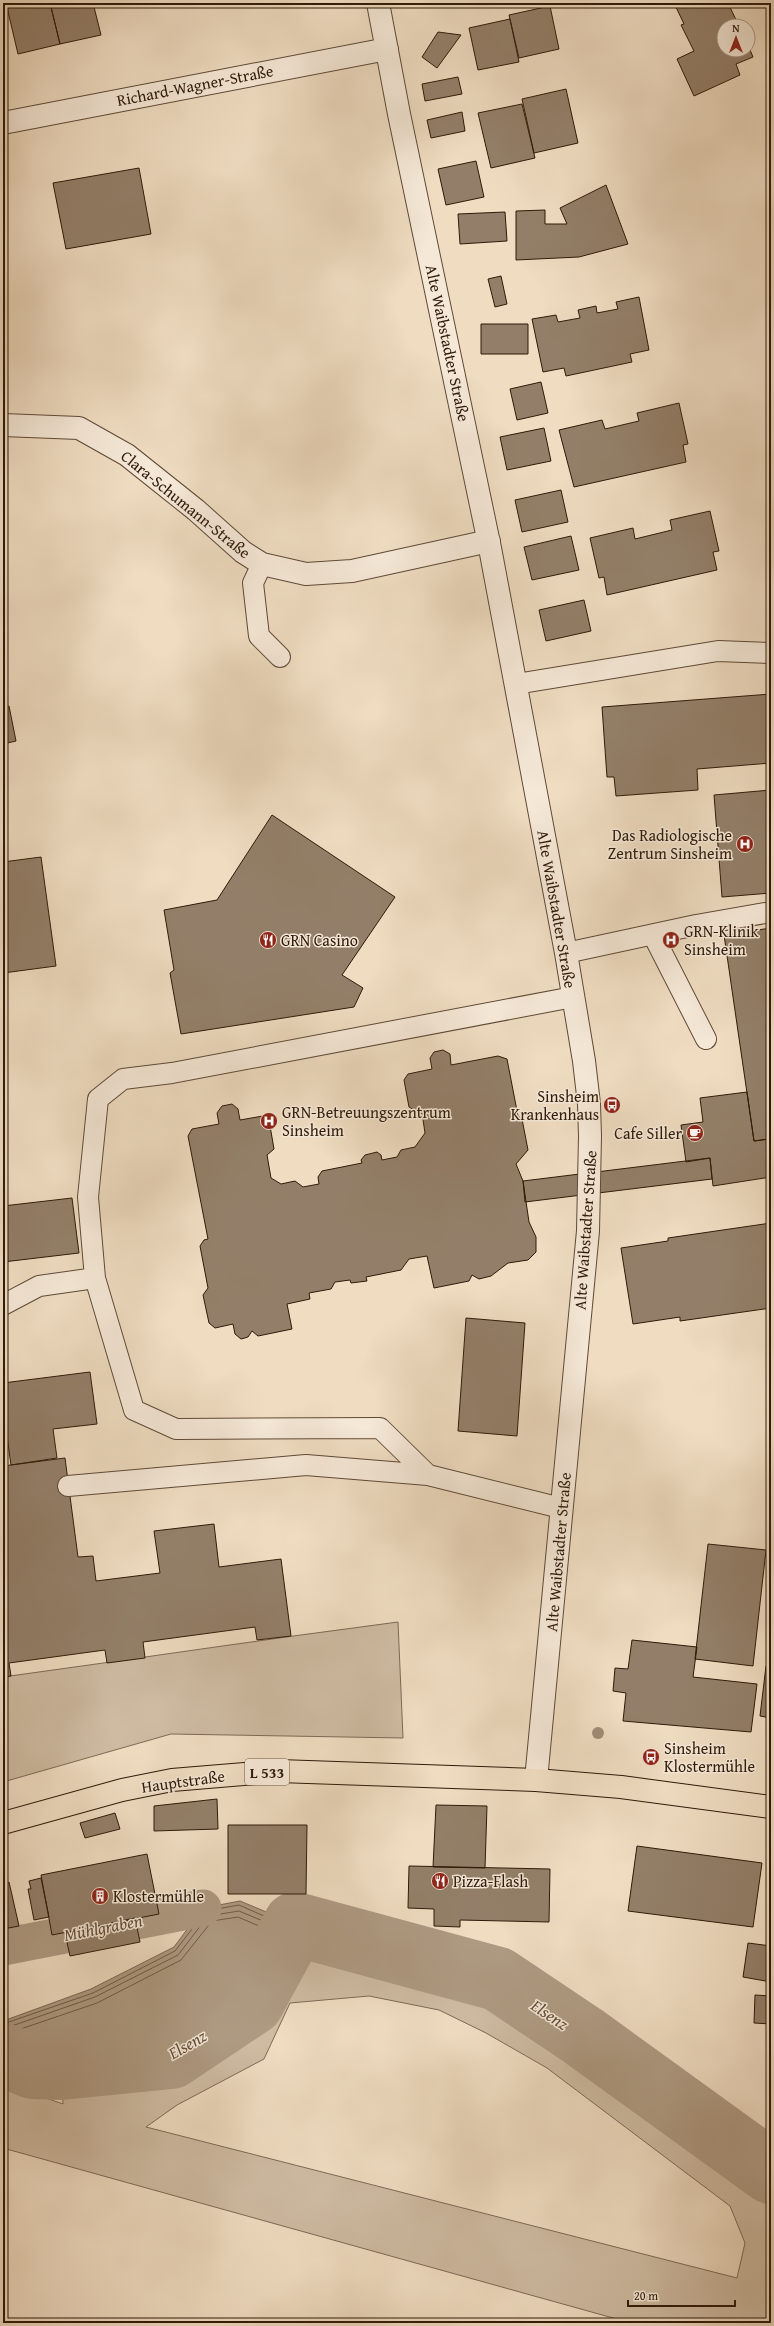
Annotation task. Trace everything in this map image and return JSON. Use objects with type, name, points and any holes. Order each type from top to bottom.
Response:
[{"type":"main road","name":"Hauptstraße","points":[[3,1823],[122,1790],[172,1780],[225,1774],[279,1771],[536,1780]]},
{"type":"main road","name":"L 533","points":[[536,1780],[621,1787],[771,1807]]},
{"type":"street","name":"Alte Waibstadter Straße","points":[[378,3],[489,541],[566,953],[589,1104],[590,1172],[588,1231],[536,1780]]},
{"type":"street","name":"Richard-Wagner-Straße","points":[[3,123],[387,49]]},
{"type":"street","name":"Clara-Schumann-Straße","points":[[3,425],[79,428],[127,455],[196,510],[243,552],[262,564],[306,574],[352,571],[489,541]]},
{"type":"lane","points":[[262,564],[253,583],[259,636],[280,657]]},
{"type":"lane","points":[[516,684],[718,651],[771,653]]},
{"type":"lane","points":[[566,953],[696,925],[771,912]]},
{"type":"lane","points":[[653,935],[706,1039]]},
{"type":"lane","points":[[428,1475],[380,1428],[176,1429],[134,1410],[95,1278],[88,1197],[98,1099],[123,1079],[172,1073],[573,996]]},
{"type":"lane","points":[[3,1305],[39,1286],[95,1278]]},
{"type":"lane","points":[[68,1486],[306,1465],[428,1475],[561,1508]]},
{"type":"shaded area","points":[[398,1622],[403,1738],[171,1734],[3,1782],[3,1677]]},
{"type":"shaded area","points":[[302,1921],[401,1935],[504,1972],[604,2020],[771,2151],[771,2323],[631,2323],[3,2148],[3,2083],[63,2104],[61,2068],[171,2057],[252,2003]],"holes":[[[369,1996],[439,2010],[486,2033],[547,2068],[730,2206],[745,2243],[737,2278],[146,2127],[177,2105],[264,2059],[290,2003]]]},
{"type":"water","points":[[240,1901],[295,1924],[252,2003],[171,2057],[61,2068],[33,2067],[3,2055],[3,2021],[91,1989],[174,1947],[203,1908]]},
{"type":"building","points":[[6,3],[50,3],[60,44],[18,54]]},
{"type":"building","points":[[50,3],[93,3],[101,35],[60,44]]},
{"type":"building","points":[[679,3],[728,3],[735,18],[716,18],[716,58],[751,58],[736,64],[740,75],[694,96],[677,59],[694,51],[681,25],[684,24],[675,5]]},
{"type":"building","points":[[550,6],[559,49],[519,58],[509,15]]},
{"type":"building","points":[[510,19],[519,62],[478,70],[469,28]]},
{"type":"building","points":[[438,32],[461,35],[437,68],[422,57]]},
{"type":"building","points":[[458,77],[462,94],[425,101],[422,84]]},
{"type":"building","points":[[566,89],[578,143],[534,153],[522,99]]},
{"type":"building","points":[[522,104],[535,158],[491,168],[478,113]]},
{"type":"building","points":[[462,112],[465,131],[431,138],[427,120]]},
{"type":"building","points":[[476,161],[484,197],[446,205],[438,169]]},
{"type":"building","points":[[139,168],[151,234],[66,249],[53,183]]},
{"type":"building","points":[[606,185],[628,244],[579,257],[516,260],[516,211],[545,210],[545,224],[567,224],[560,208]]},
{"type":"building","points":[[505,212],[507,241],[460,244],[458,214]]},
{"type":"building","points":[[501,276],[507,304],[495,307],[488,279]]},
{"type":"building","points":[[639,297],[649,350],[630,354],[632,362],[566,376],[564,368],[543,372],[532,319],[556,315],[558,322],[580,318],[578,310],[596,306],[597,313],[618,309],[616,302]]},
{"type":"building","points":[[481,324],[528,324],[528,354],[481,354]]},
{"type":"building","points":[[541,382],[548,413],[517,420],[510,389]]},
{"type":"building","points":[[679,403],[688,444],[683,445],[686,462],[574,487],[559,430],[602,420],[605,429],[639,421],[637,413]]},
{"type":"building","points":[[544,428],[551,461],[507,470],[500,437]]},
{"type":"building","points":[[561,490],[568,522],[522,532],[515,500]]},
{"type":"building","points":[[710,511],[719,551],[713,552],[717,570],[607,595],[604,577],[599,578],[590,538],[633,528],[635,539],[672,530],[670,520]]},
{"type":"building","points":[[571,536],[579,570],[532,580],[524,547]]},
{"type":"building","points":[[584,600],[591,631],[546,641],[539,610]]},
{"type":"building","points":[[771,694],[771,763],[697,769],[698,790],[616,796],[614,777],[607,777],[602,707]]},
{"type":"building","points":[[9,706],[16,741],[3,744],[3,707]]},
{"type":"building","name":"Das Radiologische Zentrum Sinsheim","points":[[771,790],[771,893],[722,897],[714,795]]},
{"type":"building","name":"GRN Casino","points":[[272,815],[395,897],[342,975],[363,988],[354,1007],[181,1034],[170,973],[174,970],[164,910],[217,900]]},
{"type":"building","points":[[41,857],[56,966],[3,973],[3,862]]},
{"type":"building","name":"GRN-Klinik Sinsheim","points":[[771,928],[771,1156],[769,1139],[754,1141],[724,935]]},
{"type":"building","points":[[443,1050],[450,1054],[451,1065],[498,1056],[507,1059],[518,1116],[522,1119],[528,1150],[516,1164],[523,1181],[529,1222],[536,1237],[536,1252],[528,1260],[508,1263],[491,1276],[479,1279],[472,1275],[469,1281],[434,1288],[427,1256],[409,1259],[401,1270],[366,1277],[367,1281],[351,1283],[350,1280],[335,1282],[331,1289],[309,1293],[310,1299],[287,1304],[292,1329],[258,1336],[252,1331],[248,1337],[241,1339],[235,1334],[233,1324],[215,1328],[209,1323],[203,1295],[208,1288],[200,1246],[204,1240],[208,1239],[188,1136],[192,1129],[219,1124],[217,1113],[222,1106],[232,1104],[238,1109],[240,1120],[263,1116],[269,1120],[274,1149],[267,1155],[271,1178],[281,1184],[295,1181],[303,1187],[319,1184],[318,1177],[322,1171],[362,1163],[361,1160],[365,1155],[377,1152],[381,1155],[382,1160],[397,1157],[401,1150],[415,1147],[425,1133],[422,1113],[418,1113],[409,1107],[404,1080],[408,1074],[432,1069],[430,1058],[434,1052]]},
{"type":"building","points":[[747,1092],[754,1141],[769,1139],[771,1177],[713,1186],[710,1158],[686,1162],[681,1125],[703,1122],[700,1098]]},
{"type":"building","points":[[710,1158],[712,1179],[525,1202],[523,1181]]},
{"type":"building","points":[[72,1198],[79,1253],[3,1262],[3,1206]]},
{"type":"building","points":[[771,1223],[771,1308],[680,1321],[680,1317],[633,1324],[621,1248],[668,1241],[668,1238]]},
{"type":"building","points":[[466,1318],[525,1323],[517,1436],[458,1431]]},
{"type":"building","points":[[90,1372],[97,1424],[53,1429],[57,1458],[11,1465],[7,1436],[3,1436],[3,1383]]},
{"type":"building","points":[[65,1458],[78,1557],[93,1556],[96,1581],[160,1573],[154,1531],[214,1524],[219,1567],[281,1559],[291,1636],[257,1640],[255,1627],[143,1642],[145,1658],[107,1663],[105,1650],[9,1663],[11,1676],[3,1677],[3,1466]]},
{"type":"building","points":[[708,1544],[766,1550],[753,1666],[695,1659]]},
{"type":"building","points":[[632,1640],[697,1647],[693,1677],[757,1684],[751,1732],[623,1721],[626,1693],[613,1691],[615,1668],[628,1669]]},
{"type":"building","points":[[766,1666],[771,1666],[771,1718],[760,1716]]},
{"type":"building","points":[[217,1799],[218,1829],[154,1831],[154,1806]]},
{"type":"building","points":[[436,1805],[487,1806],[485,1868],[433,1867]]},
{"type":"building","points":[[115,1813],[120,1829],[85,1838],[80,1823]]},
{"type":"building","points":[[228,1825],[307,1825],[306,1894],[228,1894]]},
{"type":"building","points":[[637,1846],[762,1863],[753,1927],[628,1911]]},
{"type":"building","name":"Klostermühle","points":[[147,1854],[159,1914],[52,1935],[41,1875]]},
{"type":"building","points":[[409,1866],[550,1869],[549,1922],[460,1920],[460,1927],[434,1926],[434,1909],[408,1908]]},
{"type":"building","points":[[41,1878],[49,1917],[34,1920],[28,1889],[31,1889],[29,1881]]},
{"type":"building","points":[[9,1882],[19,1926],[3,1929],[3,1884]]},
{"type":"building","points":[[135,1918],[140,1942],[70,1956],[65,1933]]},
{"type":"building","points":[[748,1943],[771,1946],[771,1982],[743,1977]]},
{"type":"building","points":[[755,1995],[771,1996],[771,2024],[754,2023]]},
{"type":"waterway","name":"Mühlgraben","points":[[3,1947],[203,1908]]},
{"type":"waterway","name":"Elsenz","points":[[3,2055],[33,2067],[61,2068],[171,2057],[252,2003],[295,1924],[498,1979],[583,2036],[771,2172]]},
{"type":"place","name":"Das Radiologische Zentrum Sinsheim","points":[[745,844]]},
{"type":"place","name":"GRN Casino","points":[[268,940]]},
{"type":"place","name":"GRN-Klinik Sinsheim","points":[[671,940]]},
{"type":"place","name":"Sinsheim Krankenhaus","points":[[612,1105]]},
{"type":"place","name":"GRN-Betreuungszentrum Sinsheim","points":[[269,1121]]},
{"type":"place","name":"Cafe Siller","points":[[695,1133]]},
{"type":"place","name":"Sinsheim Klostermühle","points":[[651,1757]]},
{"type":"place","name":"Pizza-Flash","points":[[440,1881]]},
{"type":"place","name":"Klostermühle","points":[[100,1896]]}]
